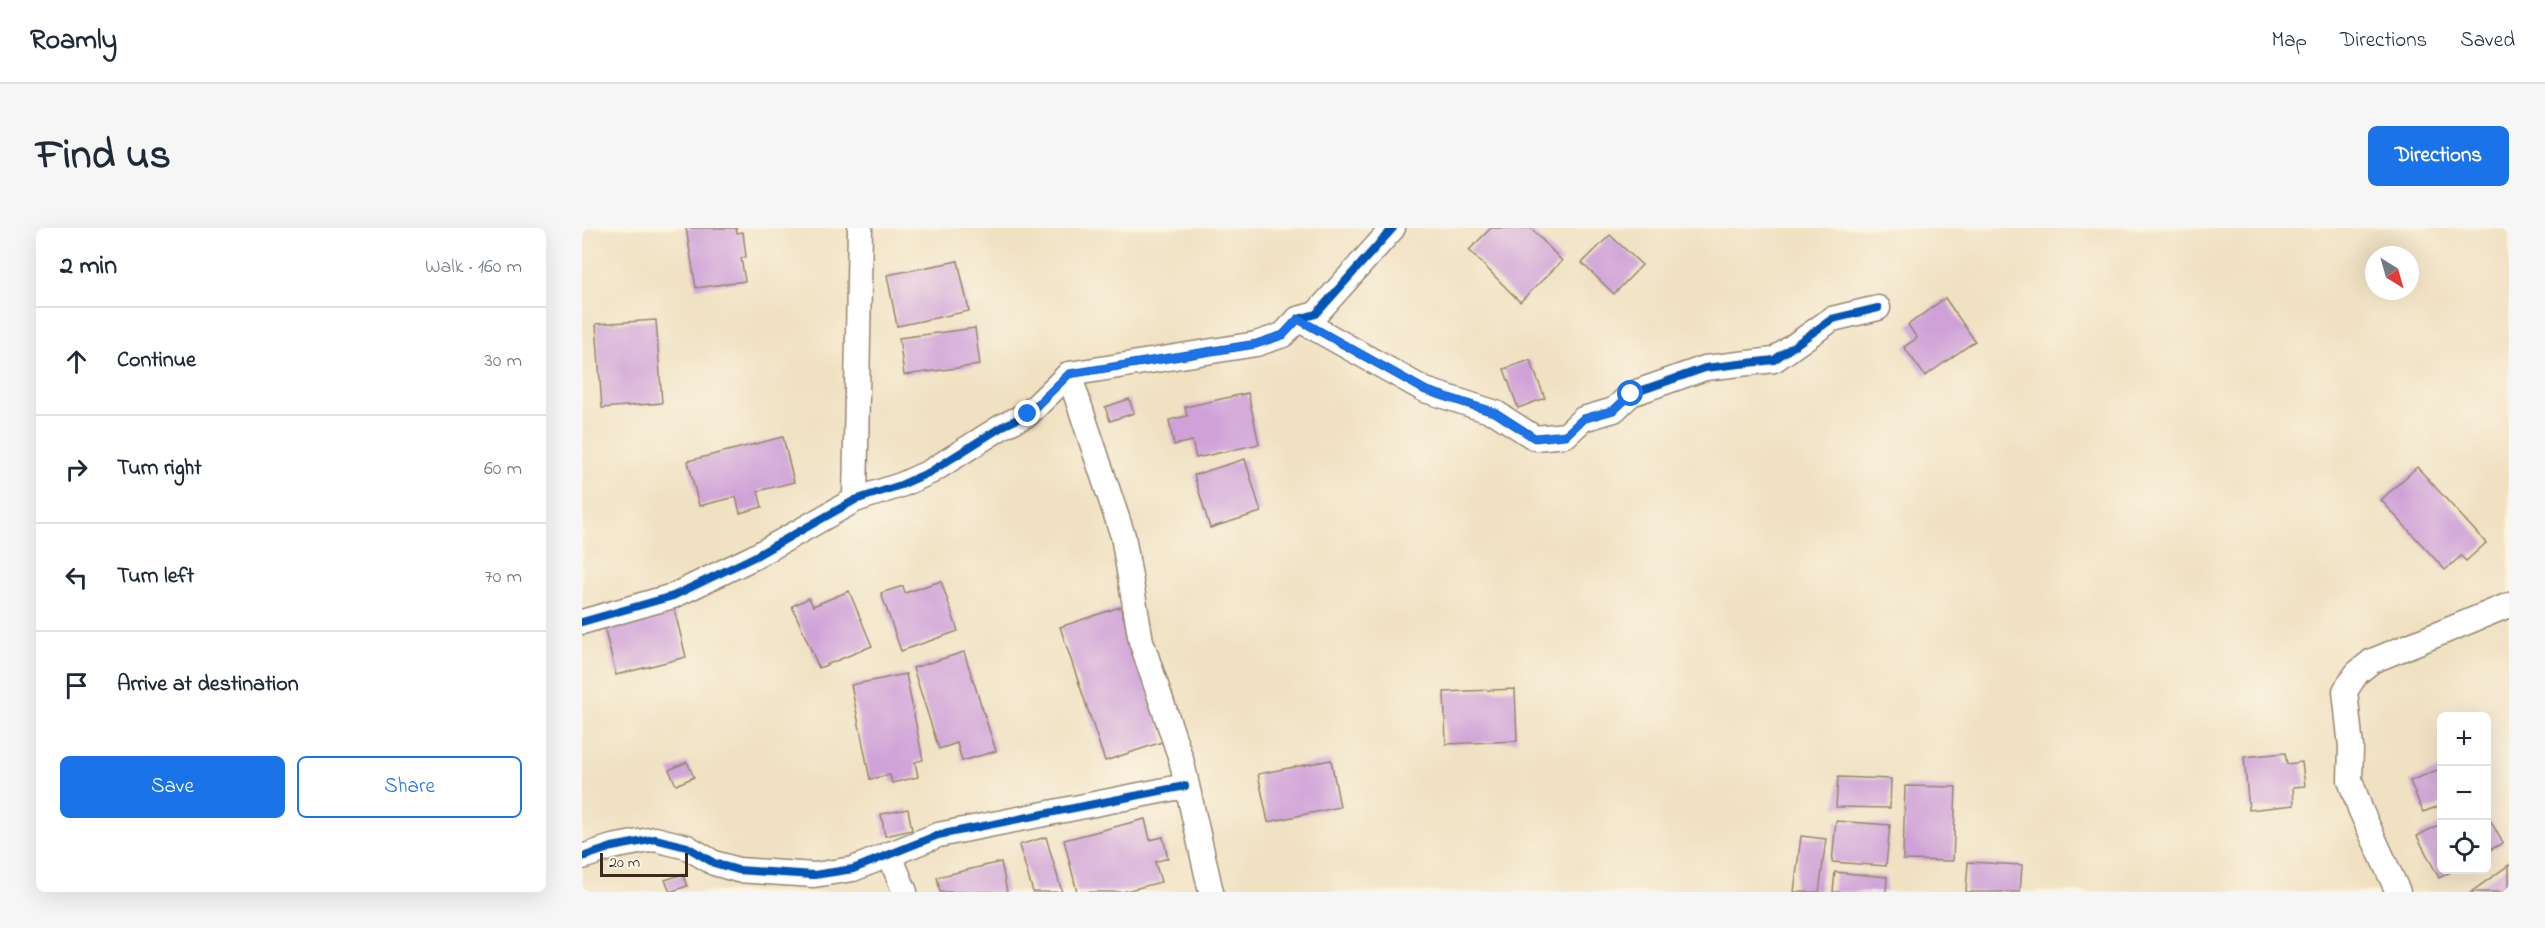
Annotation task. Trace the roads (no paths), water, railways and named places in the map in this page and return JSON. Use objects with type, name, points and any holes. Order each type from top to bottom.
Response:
[{"type":"street","points":[[855,500],[860,228]]},
{"type":"street","points":[[582,622],[673,596],[754,557],[855,500],[901,485],[930,472],[1003,426],[1028,414],[1069,374],[1256,344],[1283,335],[1298,319],[1316,314],[1393,228]]},
{"type":"street","points":[[1298,319],[1425,390],[1496,413],[1534,438],[1566,435],[1583,419],[1614,410],[1631,394],[1705,368],[1774,360],[1832,319],[1878,308]]},
{"type":"street","points":[[1069,374],[1123,536],[1141,640],[1174,734],[1211,892]]},
{"type":"street","points":[[2398,892],[2361,811],[2350,780],[2351,747],[2345,692],[2357,673],[2372,661],[2509,604]]},
{"type":"street","points":[[582,857],[612,847],[655,839],[687,847],[714,863],[738,870],[806,875],[853,869],[938,835],[1185,786]]},
{"type":"street","points":[[889,854],[905,892]]}]
